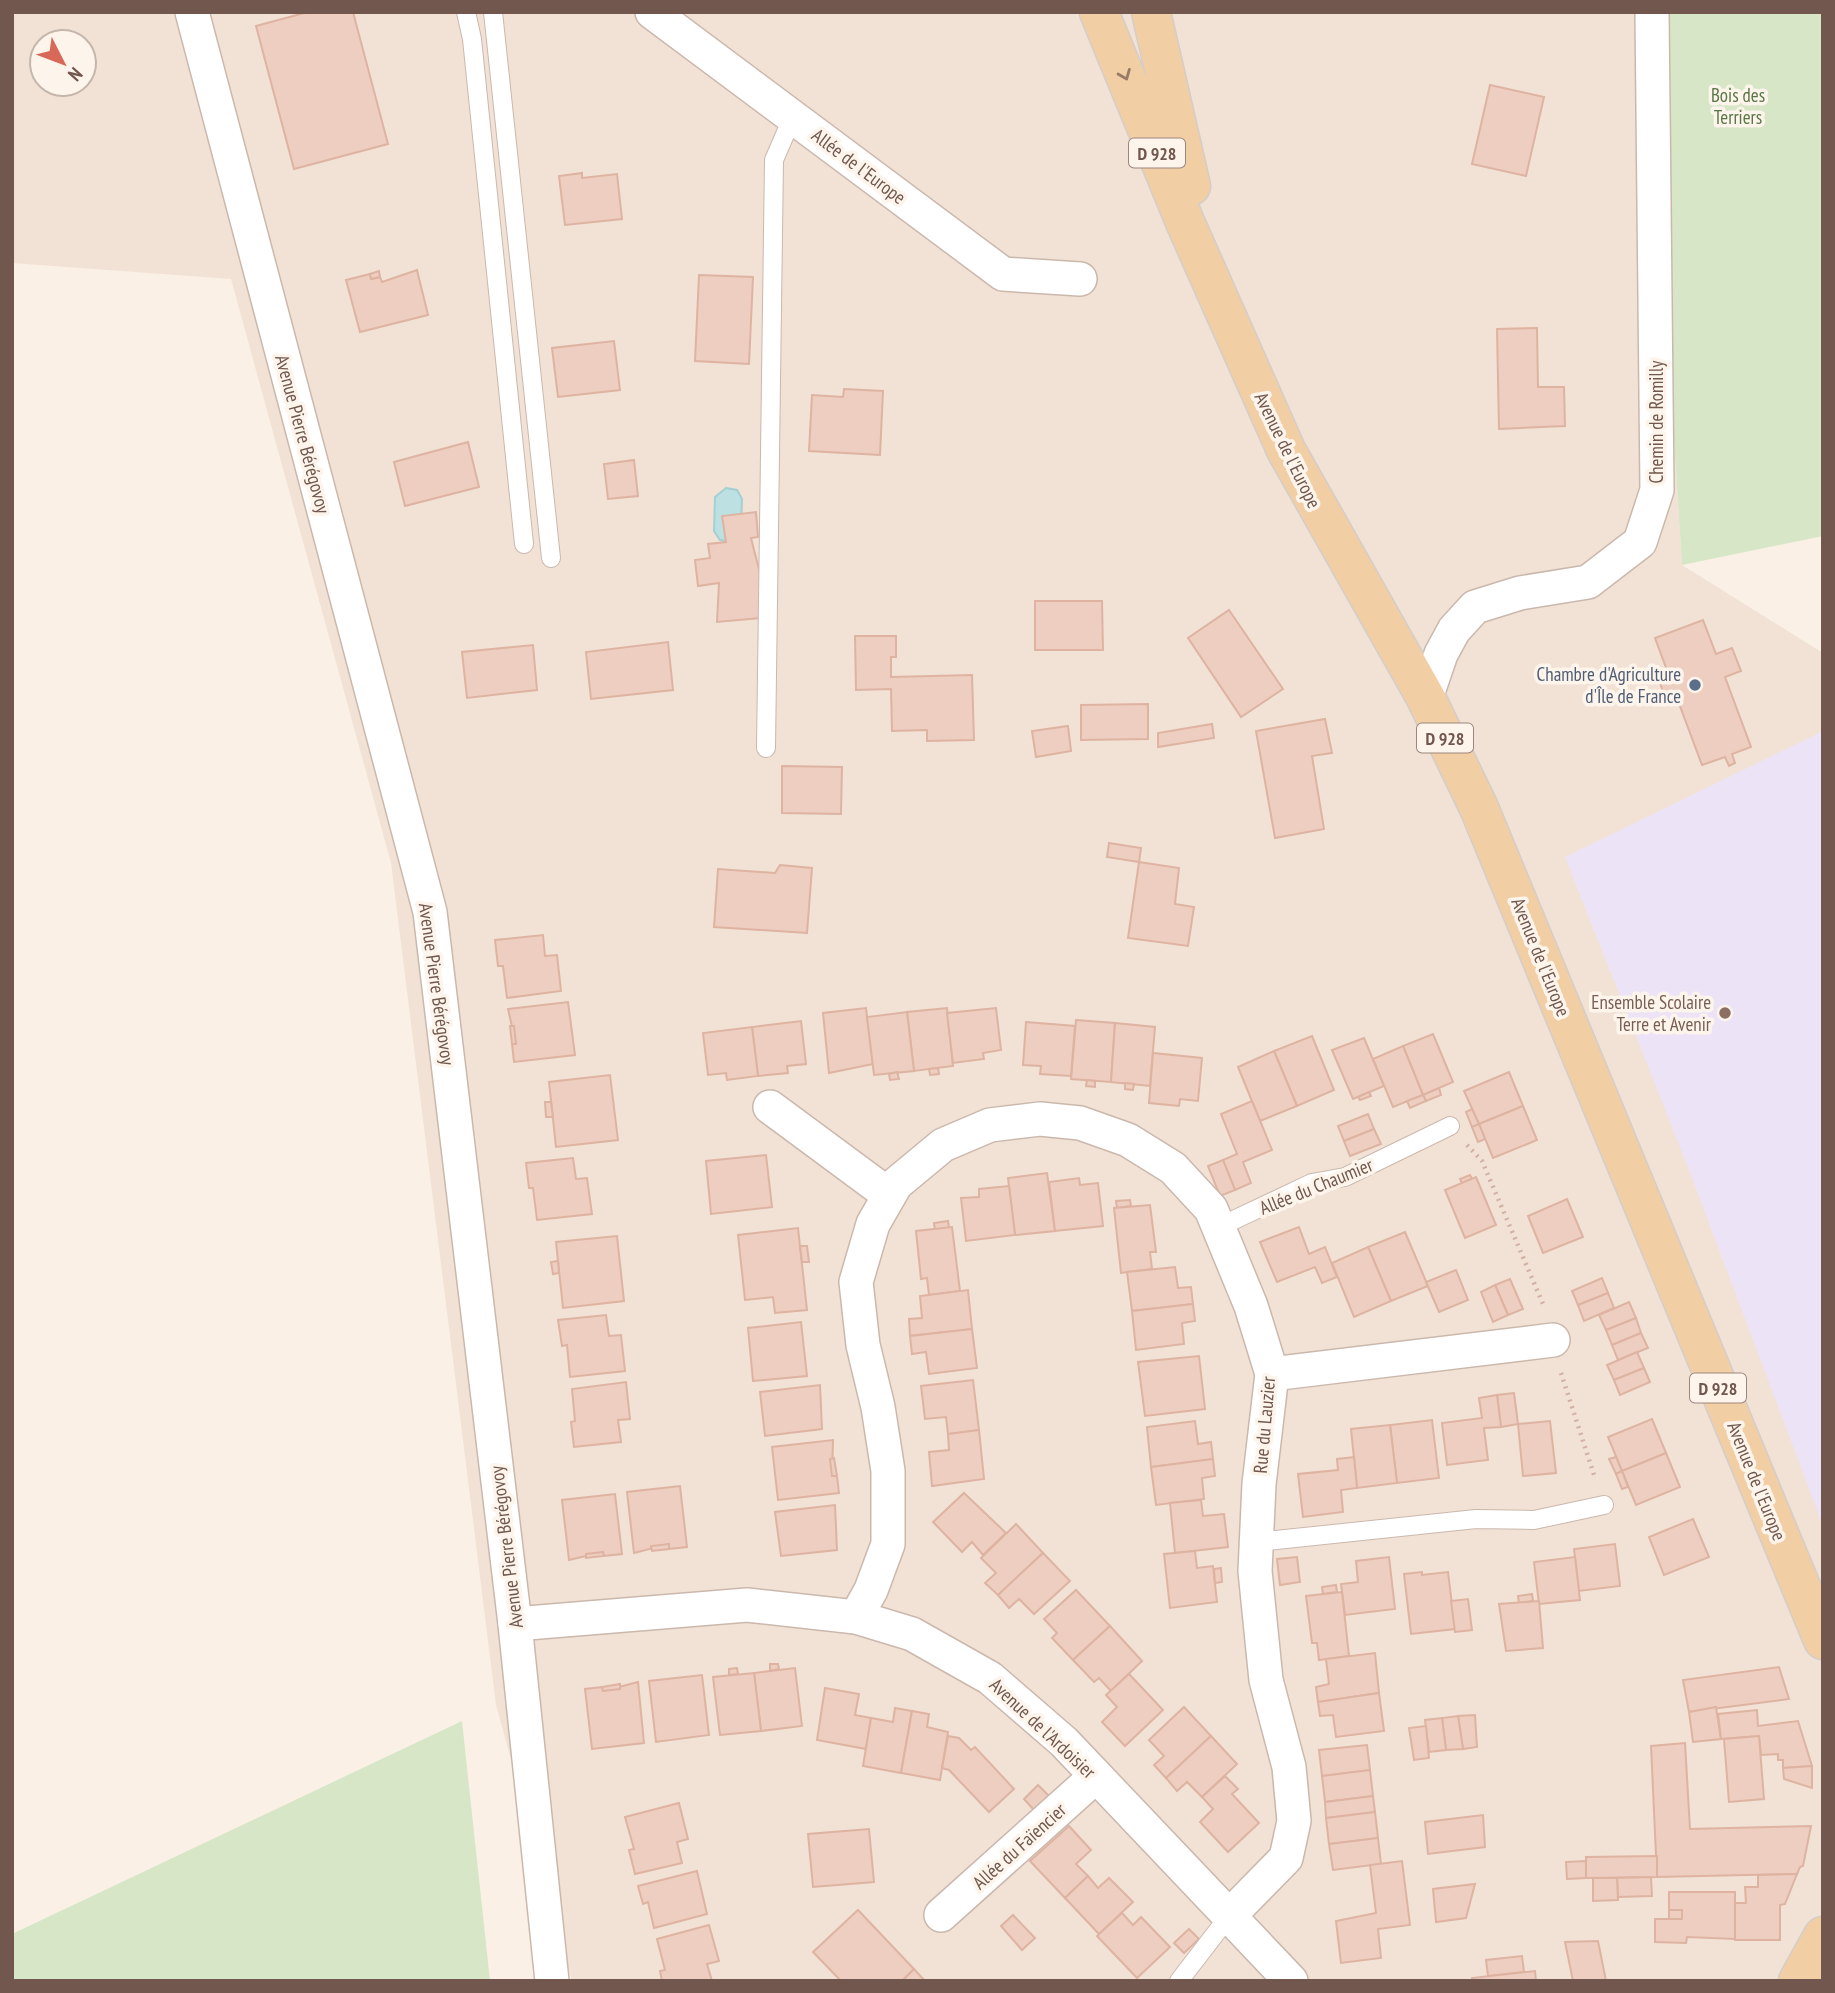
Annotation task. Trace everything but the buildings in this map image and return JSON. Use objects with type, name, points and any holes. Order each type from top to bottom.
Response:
[{"type":"main road","name":"Avenue de l'Europe","points":[[1099,12],[1185,222],[1286,450],[1426,698],[1514,890],[1823,1640]]},
{"type":"main road","name":"Avenue de l'Europe","points":[[1151,12],[1218,293]]},
{"type":"main road","points":[[1798,1981],[1823,1936]]},
{"type":"main road","points":[[1811,1981],[1823,1948]]},
{"type":"street","name":"Avenue Pierre Bérégovoy","points":[[192,12],[430,912],[515,1624],[552,1981]]},
{"type":"street","name":"Allée de l'Europe","points":[[652,12],[1003,274],[1080,279]]},
{"type":"street","name":"Chemin de Romilly","points":[[1426,698],[1441,654],[1454,630],[1475,607],[1520,593],[1588,582],[1640,542],[1657,490],[1652,12]]},
{"type":"street","points":[[771,1107],[889,1195]]},
{"type":"street","name":"Rue du Lauzier","points":[[856,1617],[872,1590],[888,1544],[888,1471],[878,1407],[863,1345],[856,1282],[873,1224],[896,1184],[943,1145],[990,1125],[1054,1120],[1080,1123],[1128,1140],[1173,1168],[1211,1209],[1251,1306],[1272,1374],[1259,1485],[1255,1571],[1266,1680],[1289,1767],[1294,1821],[1286,1858],[1229,1916]]},
{"type":"street","points":[[1272,1374],[1553,1340]]},
{"type":"street","name":"Avenue de l'Ardoisier","points":[[515,1624],[747,1605],[856,1617],[912,1634],[990,1678],[1064,1742],[1291,1981]]},
{"type":"street","name":"Allée du Faïencier","points":[[941,1915],[1096,1776]]},
{"type":"lane","points":[[466,12],[472,39],[524,544]]},
{"type":"lane","points":[[493,12],[551,558]]},
{"type":"lane","points":[[766,748],[774,160],[793,116]]},
{"type":"lane","name":"Allée du Chaumier","points":[[1219,1227],[1312,1183],[1345,1177],[1450,1126]]},
{"type":"lane","points":[[1256,1542],[1476,1519],[1534,1520],[1604,1505]]},
{"type":"lane","points":[[1179,1981],[1229,1916]]},
{"type":"shaded area","points":[[12,12],[1647,12],[1682,565],[1823,653],[1823,1981],[572,1981],[496,1705],[391,863],[231,279],[12,263]]},
{"type":"shaded area","name":"Ensemble Scolaire Terre et Avenir","points":[[1823,731],[1823,1526],[1689,1170],[1565,857]]},
{"type":"green space","name":"Bois des Terriers","points":[[1647,12],[1823,12],[1823,536],[1682,565]]},
{"type":"green space","points":[[462,1721],[490,1981],[12,1981],[12,1934]]},
{"type":"water","points":[[726,488],[737,490],[742,499],[741,530],[726,541],[720,540],[714,531],[715,497]]},
{"type":"place","name":"Chambre d'Agriculture d'Île de France","points":[[1695,685]]},
{"type":"place","name":"Ensemble Scolaire Terre et Avenir","points":[[1725,1013]]}]
